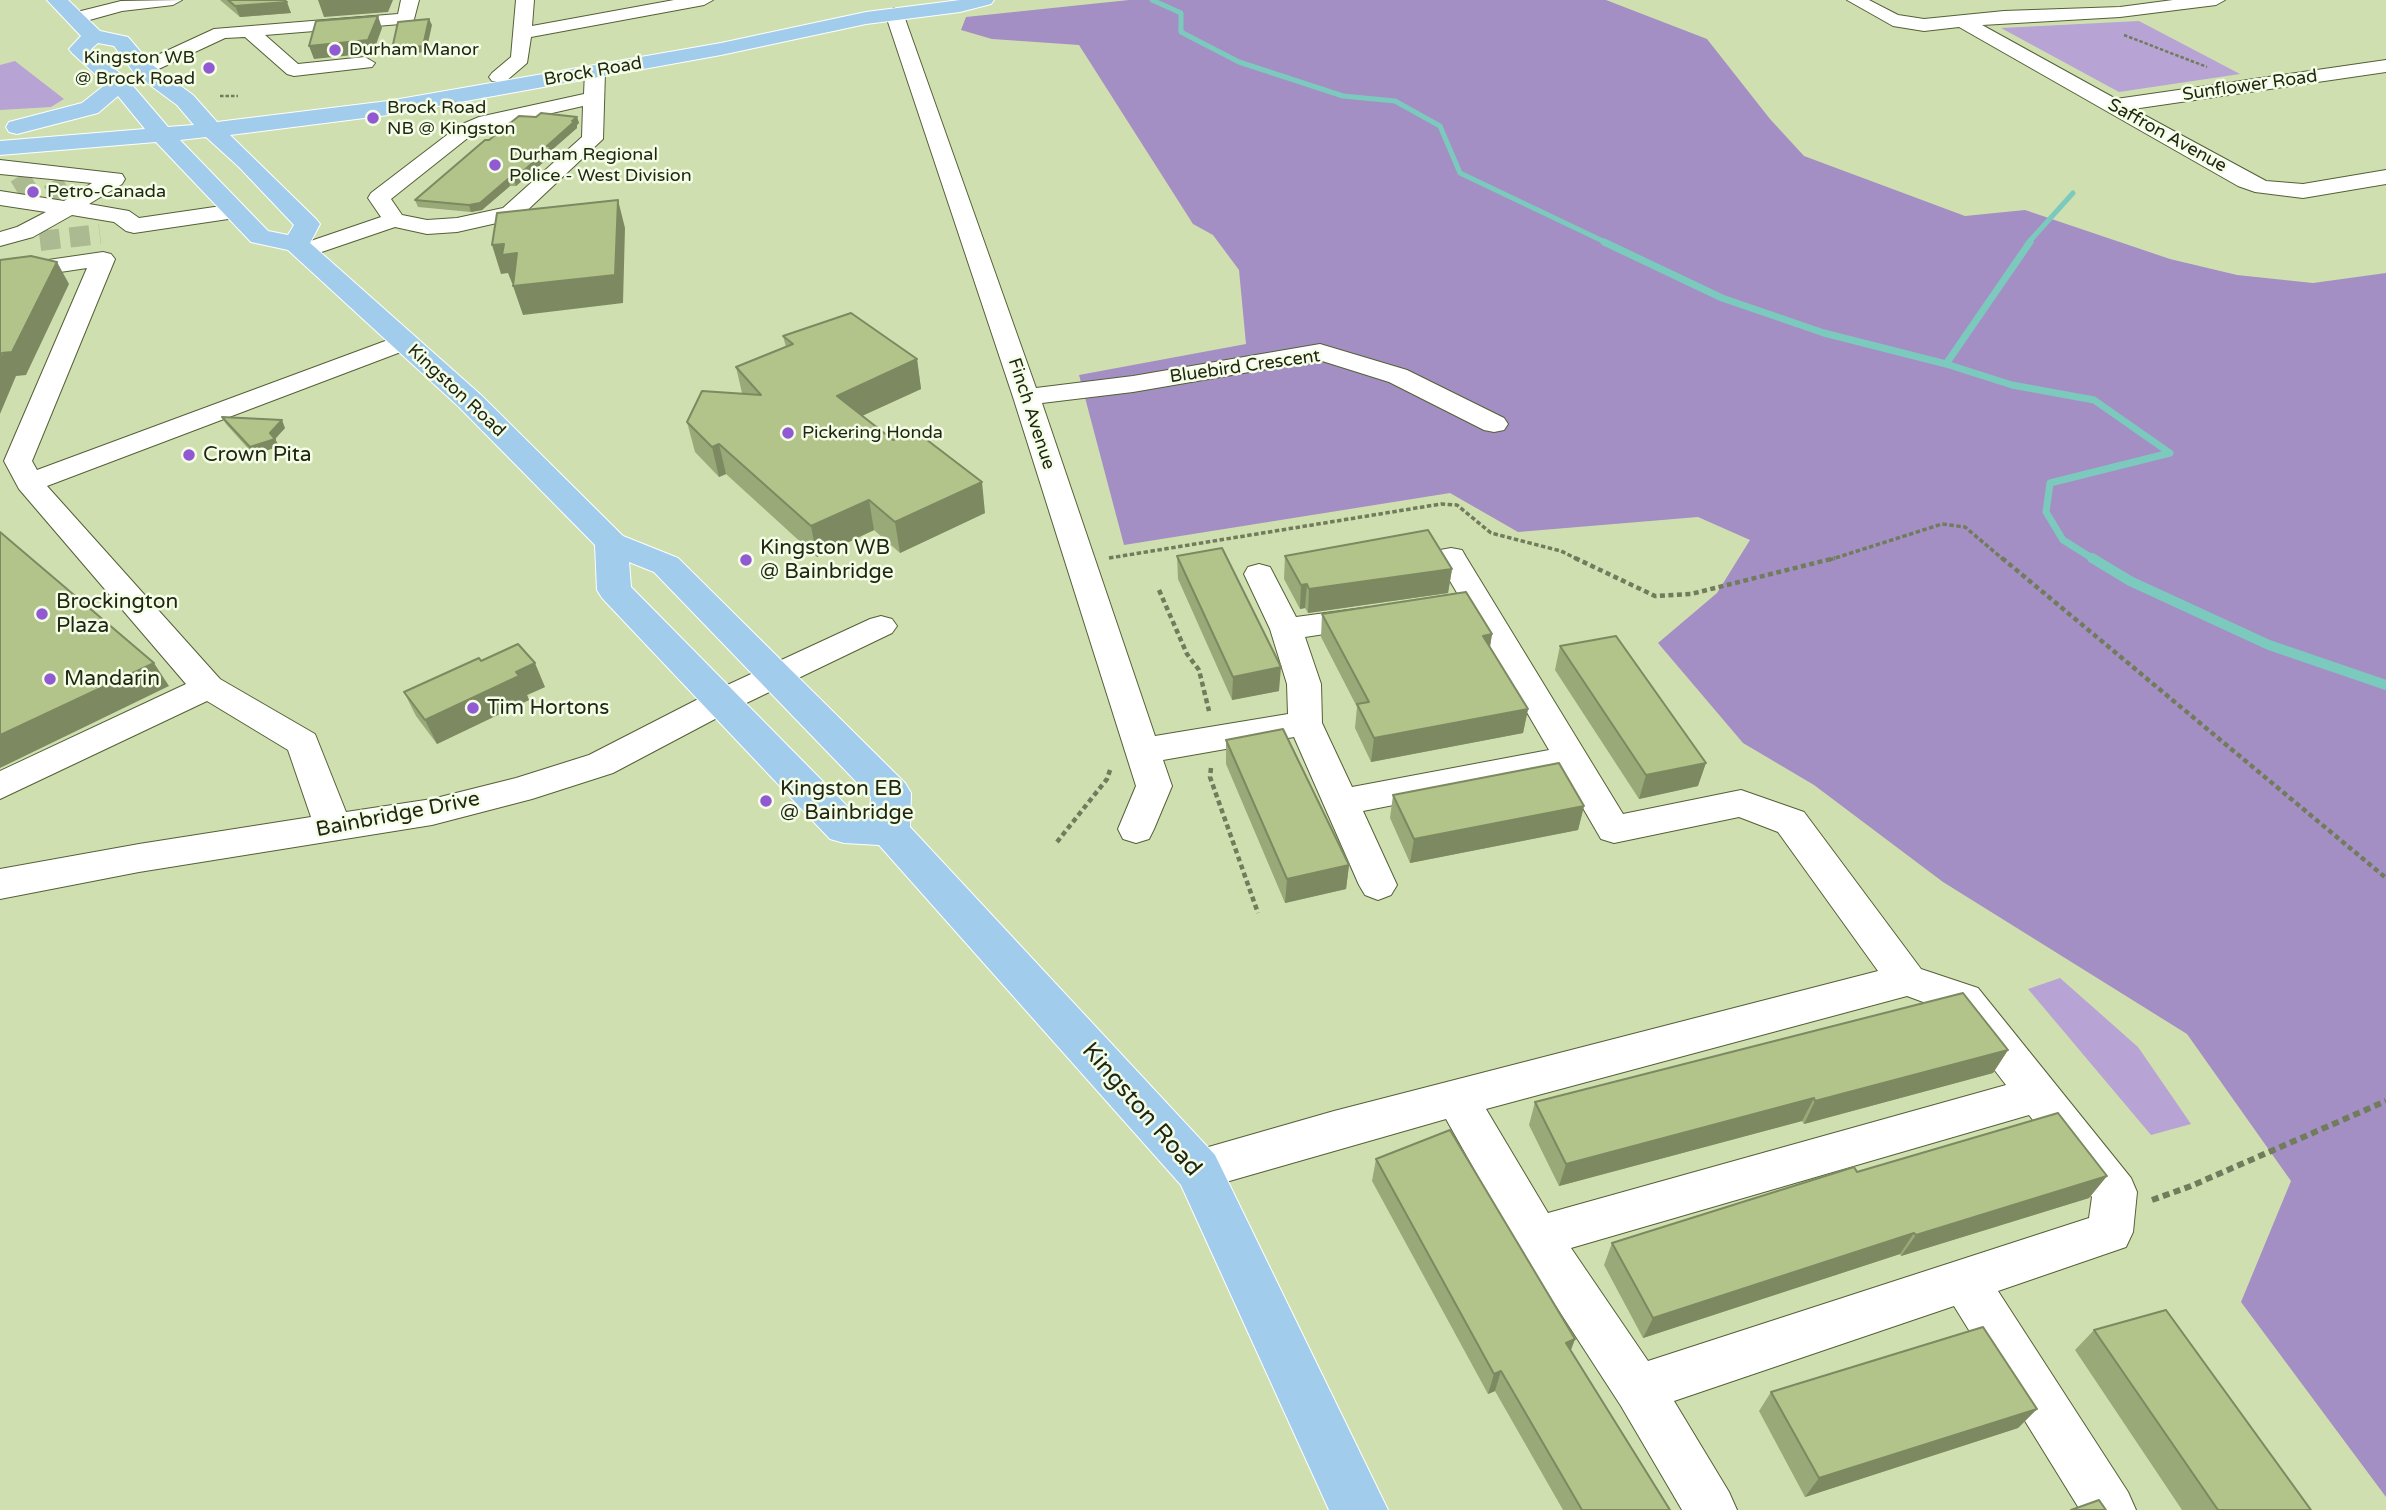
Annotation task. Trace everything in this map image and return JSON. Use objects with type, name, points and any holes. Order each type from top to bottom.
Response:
[{"type":"main road","points":[[57,0],[93,36],[121,41],[143,69],[184,100],[204,122],[261,151],[307,223],[300,248],[260,237],[119,84],[79,49],[93,36]]},
{"type":"main road","name":"Brock Road","points":[[204,122],[499,77],[527,65],[892,6],[946,0]]},
{"type":"main road","name":"Brock Road","points":[[3,152],[156,126],[315,118],[595,72],[892,6],[960,6],[975,0]]},
{"type":"main road","points":[[3,152],[90,107],[119,84]]},
{"type":"main road","points":[[261,151],[298,124],[315,118]]},
{"type":"main road","name":"Kingston Road","points":[[300,248],[470,401],[611,543],[666,565],[891,793],[890,831],[1198,1170],[1359,1510]]},
{"type":"main road","points":[[611,543],[614,590],[844,828],[890,831]]},
{"type":"street","points":[[75,18],[121,6],[173,0]]},
{"type":"street","points":[[143,69],[221,33],[406,19],[411,0]]},
{"type":"street","points":[[525,0],[523,33],[527,65]]},
{"type":"street","points":[[523,33],[654,5],[704,0]]},
{"type":"street","points":[[1856,0],[1903,23],[1934,25],[2004,17],[2120,12],[2216,0]]},
{"type":"street","points":[[2098,0],[2120,12]]},
{"type":"street","name":"Finch Avenue","points":[[892,6],[1026,397],[1154,786],[1136,829]]},
{"type":"street","points":[[192,8],[221,33]]},
{"type":"street","name":"Saffron Avenue","points":[[1964,22],[2263,187],[2292,192],[2386,177]]},
{"type":"street","points":[[249,31],[293,70],[365,63]]},
{"type":"street","name":"Sunflower Road","points":[[2113,106],[2386,66]]},
{"type":"street","points":[[300,248],[394,220],[427,227],[457,225],[511,214],[592,139],[595,72]]},
{"type":"street","points":[[394,220],[379,198],[467,129],[479,123],[594,98]]},
{"type":"street","points":[[3,152],[47,202]]},
{"type":"street","points":[[0,233],[47,202],[114,179],[77,178],[47,202],[0,246]]},
{"type":"street","points":[[6,195],[121,216],[134,226]]},
{"type":"street","points":[[0,239],[25,232],[47,202]]},
{"type":"street","points":[[100,234],[134,226],[235,211]]},
{"type":"street","points":[[0,274],[103,259],[18,461],[29,483],[208,687],[303,743],[333,828]]},
{"type":"street","points":[[29,483],[405,342]]},
{"type":"street","name":"Bluebird Crescent","points":[[1026,397],[1133,384],[1320,352],[1398,376],[1494,424]]},
{"type":"street","points":[[1451,557],[1464,603],[1571,758],[1614,829],[1741,803],[1791,822],[1907,980]]},
{"type":"street","points":[[1259,574],[1286,629],[1304,684],[1305,723],[1378,885]]},
{"type":"street","points":[[1286,629],[1395,613]]},
{"type":"street","name":"Bainbridge Drive","points":[[0,884],[432,812],[519,790],[601,764],[722,701],[881,626]]},
{"type":"street","points":[[0,786],[208,687]]},
{"type":"street","points":[[1142,751],[1305,723]]},
{"type":"street","points":[[1342,802],[1571,758]]},
{"type":"street","points":[[1198,1170],[1334,1130],[1907,980],[1964,1000],[2115,1192],[2110,1232],[1638,1389]]},
{"type":"street","points":[[1537,1237],[2038,1094]]},
{"type":"street","points":[[1457,1099],[1537,1237],[1638,1389],[1711,1510]]},
{"type":"street","points":[[1964,1280],[2110,1510]]},
{"type":"path","points":[[2113,34],[2135,38],[2213,69]]},
{"type":"path","points":[[220,96],[238,96]]},
{"type":"path","points":[[1080,563],[1441,503],[1457,505],[1491,533],[1561,551],[1654,596],[1691,594],[1808,566],[1942,524],[1965,527],[2386,878]]},
{"type":"path","points":[[2112,1212],[2191,1186],[2386,1101]]},
{"type":"shaded area","points":[[1129,0],[1606,0],[1707,39],[1770,119],[1804,156],[1965,216],[2025,210],[2170,259],[2237,275],[2313,283],[2386,273],[2386,1497],[2241,1302],[2291,1181],[2187,1034],[1943,882],[1814,785],[1743,743],[1658,643],[1717,593],[1750,540],[1698,517],[1518,532],[1450,493],[1124,545],[1079,375],[1246,344],[1239,270],[1213,235],[1193,224],[1079,45],[992,39],[961,30],[966,17]]},
{"type":"shaded area","points":[[2139,21],[2240,74],[2119,92],[2001,28]]},
{"type":"shaded area","points":[[15,61],[64,99],[51,107],[0,110],[0,65]]},
{"type":"shaded area","points":[[2060,978],[2138,1047],[2191,1124],[2151,1135],[2028,989]]},
{"type":"building","points":[[228,0],[284,0],[287,2],[235,6]]},
{"type":"building","points":[[378,16],[368,40],[309,46],[316,21]]},
{"type":"building","points":[[429,19],[423,46],[392,49],[398,22]]},
{"type":"building","name":"Durham Regional Police - West Division","points":[[541,113],[577,117],[547,146],[552,146],[514,179],[508,179],[480,203],[469,205],[415,200],[485,140],[489,140],[519,116],[536,117]]},
{"type":"building","points":[[618,200],[615,275],[513,286],[517,253],[502,255],[504,244],[492,245],[497,213]]},
{"type":"building","points":[[31,256],[57,262],[12,352],[2,353],[0,359],[0,260]]},
{"type":"building","points":[[851,313],[917,359],[837,396],[893,440],[914,430],[982,482],[895,522],[869,500],[811,526],[719,444],[712,447],[687,422],[702,391],[761,395],[736,367],[793,344],[783,336]]},
{"type":"building","points":[[222,417],[282,420],[270,433],[275,439],[250,447]]},
{"type":"building","points":[[1428,530],[1452,569],[1309,589],[1307,584],[1301,585],[1285,556]]},
{"type":"building","name":"Brockington Plaza","points":[[0,532],[154,663],[0,735]]},
{"type":"building","points":[[1222,548],[1281,667],[1233,677],[1177,556]]},
{"type":"building","points":[[1466,592],[1492,634],[1483,636],[1528,709],[1374,738],[1357,704],[1369,702],[1322,614]]},
{"type":"building","points":[[1616,636],[1706,763],[1646,775],[1560,646]]},
{"type":"building","points":[[518,644],[535,663],[516,672],[519,676],[425,720],[404,692],[479,658],[481,661]]},
{"type":"building","points":[[1283,729],[1349,865],[1287,879],[1226,740]]},
{"type":"building","points":[[1559,763],[1584,806],[1414,839],[1393,795]]},
{"type":"building","points":[[1963,993],[2008,1050],[1566,1164],[1535,1102]]},
{"type":"building","points":[[2058,1113],[2107,1176],[1916,1235],[1914,1233],[1653,1318],[1612,1243],[1854,1167],[1857,1172]]},
{"type":"building","points":[[1450,1130],[1575,1339],[1566,1343],[1670,1510],[1582,1510],[1501,1371],[1494,1374],[1376,1159]]},
{"type":"building","points":[[2166,1310],[2311,1510],[2218,1510],[2094,1330]]},
{"type":"building","points":[[1983,1327],[2037,1409],[1819,1478],[1771,1392]]},
{"type":"building","points":[[2099,1500],[2106,1510],[2071,1510]]},
{"type":"waterway","points":[[1152,0],[1181,13],[1181,32],[1239,62],[1343,96],[1395,101],[1440,126],[1460,173],[1607,243]]},
{"type":"waterway","points":[[2028,243],[2073,193]]},
{"type":"waterway","points":[[1604,242],[1722,298],[1824,333],[1946,364]]},
{"type":"waterway","points":[[1946,364],[2030,242]]},
{"type":"waterway","points":[[1946,364],[2012,385],[2094,400],[2170,453],[2050,483],[2046,512],[2063,540],[2095,560]]},
{"type":"waterway","points":[[2092,558],[2130,581],[2269,645],[2386,685]]},
{"type":"tunnel","points":[[16,190],[40,175]]},
{"type":"tunnel","points":[[49,195],[74,180]]},
{"type":"tunnel","points":[[40,241],[100,234]]},
{"type":"place","name":"Durham Manor","points":[[335,50]]},
{"type":"place","name":"Kingston WB @ Brock Road","points":[[209,68]]},
{"type":"place","name":"Brock Road NB @ Kingston","points":[[373,118]]},
{"type":"place","name":"Durham Regional Police - West Division","points":[[495,165]]},
{"type":"place","name":"Petro-Canada","points":[[33,192]]},
{"type":"place","name":"Pickering Honda","points":[[788,433]]},
{"type":"place","name":"Crown Pita","points":[[189,455]]},
{"type":"place","name":"Kingston WB @ Bainbridge","points":[[746,560]]},
{"type":"place","name":"Brockington Plaza","points":[[42,614]]},
{"type":"place","name":"Mandarin","points":[[50,679]]},
{"type":"place","name":"Tim Hortons","points":[[473,708]]},
{"type":"place","name":"Kingston EB @ Bainbridge","points":[[766,801]]}]
